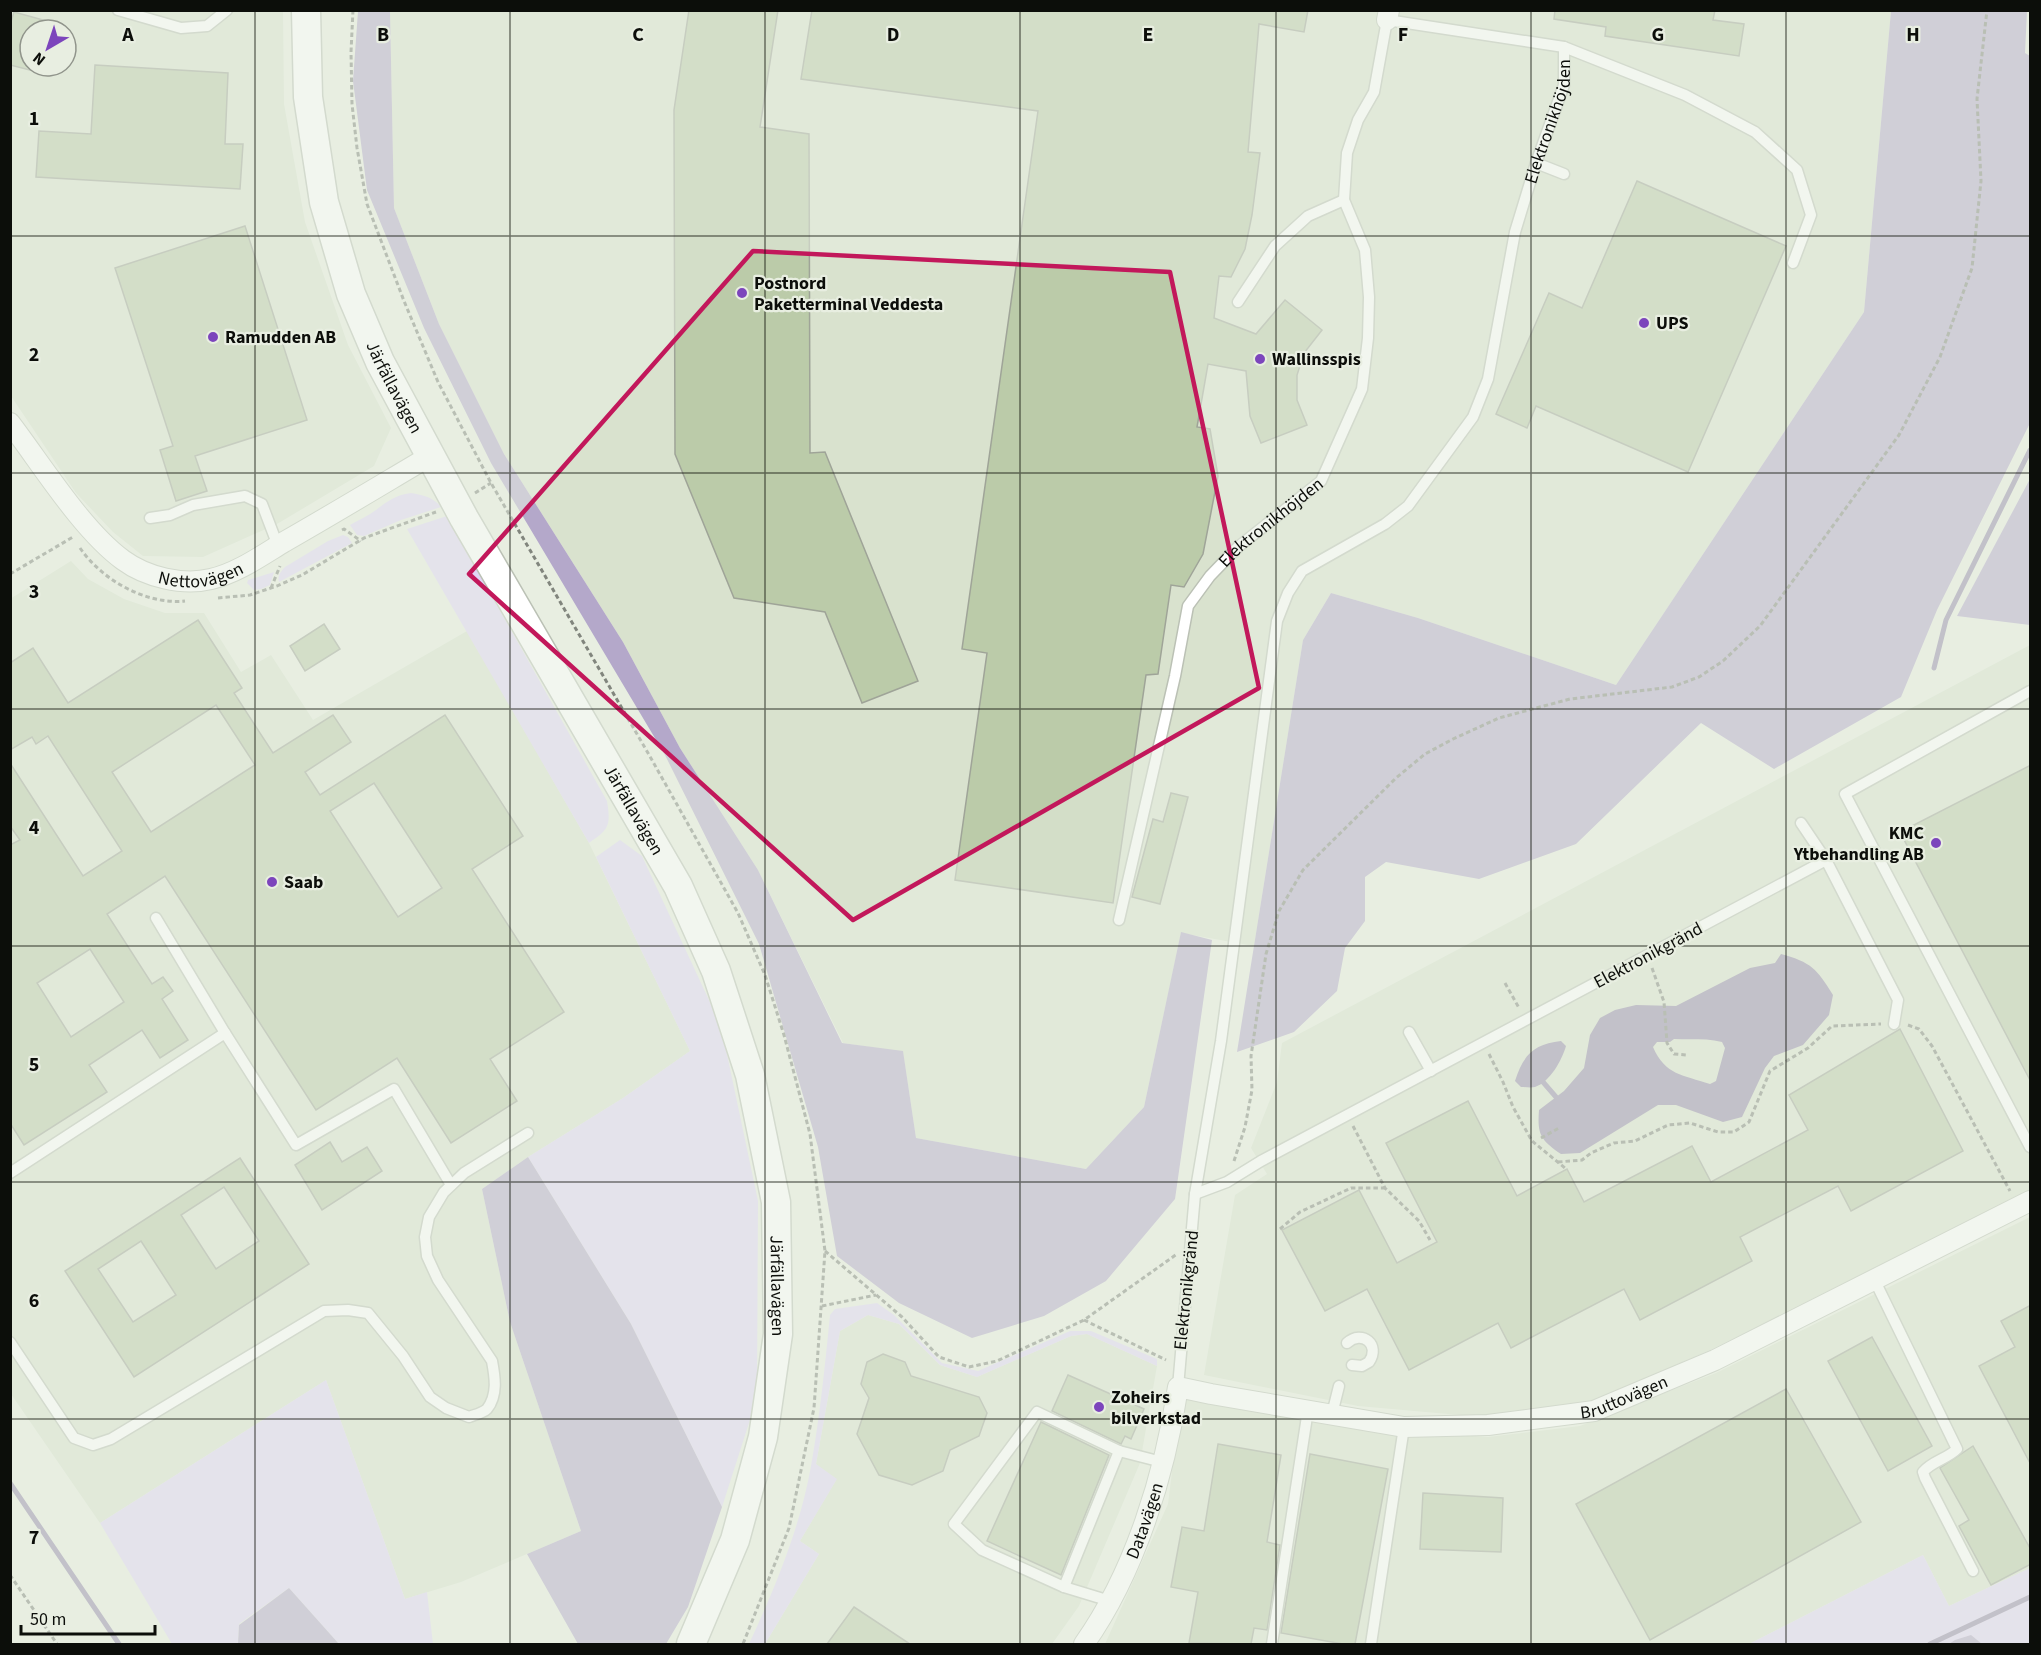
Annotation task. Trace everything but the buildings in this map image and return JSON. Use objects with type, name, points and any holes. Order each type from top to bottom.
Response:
[{"type":"street","name":"Järfällavägen","points":[[306,10],[308,97],[324,202],[351,294],[380,362],[430,456],[678,886],[716,971],[750,1075],[776,1202],[778,1334],[763,1437],[735,1540],[691,1644]]},
{"type":"street","name":"Nettovägen","points":[[10,423],[90,528],[124,561],[140,570],[177,580],[208,580],[283,554],[430,456]]},
{"type":"street","name":"Bruttovägen","points":[[1178,1387],[1404,1427],[1488,1425],[1593,1411],[1715,1360],[2024,1204]]},
{"type":"street","name":"Datavägen","points":[[1084,1644],[1123,1575],[1144,1522],[1162,1462],[1178,1387]]},
{"type":"lane","points":[[118,10],[182,28],[207,26],[227,10]]},
{"type":"lane","name":"Elektronikhöjden","points":[[1119,920],[1175,676],[1188,606],[1210,576],[1238,547],[1321,482],[1362,389],[1368,338],[1369,297],[1365,250],[1344,200],[1347,153],[1358,120],[1374,92],[1388,15],[1564,47],[1685,95],[1755,132],[1797,170],[1811,215],[1793,263]]},
{"type":"lane","name":"Elektronikhöjden","points":[[1245,854],[1277,621],[1288,593],[1302,571],[1385,524],[1408,506],[1473,417],[1488,379],[1515,232],[1536,163],[1564,85],[1564,47]]},
{"type":"lane","points":[[1536,163],[1564,174]]},
{"type":"lane","points":[[1238,302],[1275,246],[1308,216],[1344,200]]},
{"type":"lane","points":[[150,518],[170,515],[193,505],[245,496],[262,504],[283,554]]},
{"type":"lane","points":[[2031,691],[1845,794],[2031,1147]]},
{"type":"lane","points":[[1801,823],[1826,860],[1898,1000],[1894,1024]]},
{"type":"lane","name":"Elektronikgränd","points":[[1178,1387],[1178,1366],[1195,1194],[1221,1041],[1245,854]]},
{"type":"lane","name":"Elektronikgränd","points":[[1195,1194],[1227,1182],[1261,1161],[1826,860]]},
{"type":"lane","points":[[156,918],[296,1145],[394,1089],[452,1185]]},
{"type":"lane","points":[[10,1173],[225,1032]]},
{"type":"lane","points":[[1410,1032],[1431,1071]]},
{"type":"lane","points":[[10,1342],[74,1438],[93,1445],[111,1440],[324,1311],[348,1310],[368,1313],[403,1356],[430,1397],[446,1408],[469,1417],[486,1410],[495,1394],[492,1361],[438,1280],[427,1256],[425,1237],[429,1216],[444,1192],[464,1173],[528,1133]]},
{"type":"lane","points":[[1874,1279],[1957,1449],[1951,1455],[1927,1467],[1923,1472],[1973,1571]]},
{"type":"lane","points":[[1347,1343],[1360,1337],[1370,1342],[1372,1346],[1372,1358],[1357,1366]]},
{"type":"lane","points":[[1332,1414],[1339,1386]]},
{"type":"lane","points":[[1272,1644],[1308,1410]]},
{"type":"lane","points":[[1110,1601],[1064,1587],[982,1550],[954,1524],[1037,1412],[1119,1450],[1162,1462]]},
{"type":"lane","points":[[1371,1644],[1404,1427]]},
{"type":"lane","points":[[1064,1587],[1119,1450]]},
{"type":"path","points":[[1227,1182],[1245,1127],[1250,1100],[1251,1056],[1266,954],[1279,911],[1303,870],[1396,778],[1425,754],[1453,739],[1499,718],[1570,699],[1672,687],[1699,676],[1723,661],[1760,626],[1899,435],[1940,357],[1972,268],[1981,181],[1977,99],[1987,10]]},
{"type":"path","points":[[470,495],[491,483]]},
{"type":"path","points":[[250,595],[302,575],[361,541],[442,510]]},
{"type":"path","points":[[335,534],[344,529],[361,541]]},
{"type":"path","points":[[10,574],[73,537]]},
{"type":"path","points":[[271,588],[283,554]]},
{"type":"path","points":[[1505,983],[1525,1020]]},
{"type":"path","points":[[1659,983],[1664,1002],[1667,1043],[1674,1054],[1687,1055]]},
{"type":"path","points":[[1558,1162],[1582,1160],[1614,1143],[1635,1141],[1668,1125],[1689,1123],[1718,1132],[1734,1132],[1749,1122],[1770,1071],[1808,1048],[1832,1026],[1903,1023],[1919,1029],[1932,1046],[2024,1204]]},
{"type":"path","points":[[1483,1043],[1532,1141],[1565,1168]]},
{"type":"path","points":[[1347,1115],[1385,1188],[1419,1221],[1430,1240]]},
{"type":"path","points":[[1540,1138],[1559,1128]]},
{"type":"path","points":[[1280,1229],[1300,1212],[1350,1188],[1385,1188]]},
{"type":"path","points":[[825,1251],[902,1317],[939,1357],[969,1367],[997,1361],[1084,1320],[1174,1254],[1190,1251]]},
{"type":"path","points":[[822,1306],[876,1295]]},
{"type":"path","points":[[1084,1320],[1178,1366]]},
{"type":"path","points":[[10,1575],[57,1644]]},
{"type":"highlighted area","points":[[753,251],[1170,272],[1259,688],[853,920],[469,574]]},
{"type":"shaded area","points":[[10,11],[283,11],[284,104],[305,222],[348,345],[391,428],[374,466],[277,524],[203,557],[143,556],[113,532],[76,493],[11,396]]},
{"type":"shaded area","points":[[358,11],[390,11],[394,208],[439,324],[504,454],[623,642],[680,748],[758,870],[842,1043],[903,1051],[916,1138],[1086,1169],[1144,1107],[1181,932],[1212,940],[1175,1199],[1106,1281],[1044,1316],[972,1338],[899,1303],[837,1256],[818,1147],[759,944],[665,755],[491,463],[424,328],[367,190],[353,81]]},
{"type":"shaded area","points":[[390,11],[1891,11],[1864,312],[1616,685],[1418,618],[1331,593],[1303,640],[1254,946],[1181,933],[1144,1107],[1086,1169],[916,1138],[903,1052],[843,1043],[758,870],[680,748],[623,642],[504,454],[439,324],[394,208]]},
{"type":"shaded area","points":[[1891,11],[2027,11],[2025,53],[2030,56],[2030,423],[1937,610],[1901,697],[1774,769],[1701,723],[1576,844],[1479,879],[1386,862],[1365,877],[1365,921],[1345,948],[1337,991],[1294,1032],[1237,1052],[1303,640],[1331,593],[1418,618],[1616,685],[1864,312]]},
{"type":"shaded area","points":[[2030,479],[2030,625],[1957,616]]},
{"type":"shaded area","points":[[411,493],[431,499],[441,507],[401,520],[364,536],[357,535],[350,525],[392,499]]},
{"type":"shaded area","points":[[447,516],[607,801],[609,816],[607,826],[589,843],[407,529]]},
{"type":"shaded area","points":[[343,535],[348,537],[352,543],[279,582],[279,576],[285,567],[328,541]]},
{"type":"shaded area","points":[[71,561],[88,579],[124,599],[165,613],[204,613],[241,672],[271,655],[313,720],[467,631],[589,843],[690,1051],[623,1098],[528,1157],[482,1189],[510,1322],[581,1531],[461,1582],[405,1599],[326,1380],[100,1523],[11,1394],[10,599]]},
{"type":"shaded area","points":[[274,572],[270,585],[261,589],[254,590],[247,583],[248,580]]},
{"type":"shaded area","points":[[2030,645],[2030,1190],[1712,1349],[1586,1405],[1482,1417],[1358,1406],[1204,1375],[1235,1195],[1267,1174],[1251,1148],[1277,1082],[1282,1043]]},
{"type":"shaded area","points":[[620,840],[642,856],[721,1026],[758,1201],[757,1398],[722,1507],[631,1324],[528,1157],[623,1098],[690,1051],[596,857]]},
{"type":"shaded area","points":[[1781,954],[1800,960],[1812,968],[1833,995],[1829,1015],[1803,1045],[1774,1056],[1765,1068],[1742,1117],[1723,1122],[1676,1105],[1658,1105],[1580,1153],[1561,1154],[1545,1141],[1540,1131],[1539,1110],[1564,1091],[1584,1068],[1590,1035],[1600,1018],[1615,1010],[1636,1005],[1676,1006],[1750,968],[1775,963]],"holes":[[[1674,1039],[1722,1042],[1725,1048],[1716,1081],[1710,1084],[1669,1069],[1653,1047],[1657,1042],[1670,1042]]]},
{"type":"shaded area","points":[[1561,1041],[1566,1046],[1564,1052],[1555,1070],[1546,1080],[1535,1087],[1521,1087],[1515,1081],[1522,1064],[1531,1052],[1544,1045]]},
{"type":"shaded area","points":[[528,1157],[631,1324],[722,1507],[688,1607],[666,1644],[578,1644],[527,1554],[581,1531],[510,1322],[482,1189]]},
{"type":"shaded area","points":[[2030,1217],[2030,1568],[1949,1606],[1923,1555],[1749,1644],[1105,1644],[1168,1504],[1182,1391],[1356,1427],[1488,1437],[1580,1426],[1716,1373]]},
{"type":"shaded area","points":[[877,1303],[894,1315],[942,1363],[978,1371],[1070,1331],[1091,1331],[1157,1359],[1157,1366],[1087,1334],[1071,1336],[977,1377],[940,1365],[899,1324],[868,1315],[840,1331],[816,1464],[837,1479],[800,1541],[819,1554],[765,1644],[749,1644],[786,1557],[806,1489],[820,1409],[830,1315],[835,1309]]},
{"type":"shaded area","points":[[868,1315],[899,1324],[940,1365],[977,1377],[1071,1336],[1087,1334],[1157,1366],[1140,1463],[1079,1606],[1052,1644],[765,1644],[819,1554],[800,1541],[836,1480],[816,1464],[840,1331]]},
{"type":"shaded area","points":[[326,1380],[405,1599],[427,1592],[433,1644],[339,1644],[289,1588],[239,1624],[238,1644],[172,1644],[100,1523]]},
{"type":"shaded area","points":[[1923,1555],[1949,1606],[2030,1568],[2030,1644],[1749,1644]]},
{"type":"shaded area","points":[[289,1588],[339,1644],[238,1644],[239,1625]]},
{"type":"shaded area","points":[[1971,1635],[1982,1644],[1949,1644],[1955,1640]]},
{"type":"waterway","points":[[1934,668],[1946,620],[2030,450]]},
{"type":"waterway","points":[[1543,1082],[1556,1097]]},
{"type":"waterway","points":[[10,1483],[119,1644]]},
{"type":"waterway","points":[[1930,1644],[2030,1597]]},
{"type":"place","name":"Postnord Paketterminal Veddesta","points":[[742,293]]},
{"type":"place","name":"UPS","points":[[1644,323]]},
{"type":"place","name":"Ramudden AB","points":[[213,337]]},
{"type":"place","name":"Wallinsspis","points":[[1260,359]]},
{"type":"place","name":"KMC Ytbehandling AB","points":[[1936,843]]},
{"type":"place","name":"Saab","points":[[272,882]]},
{"type":"place","name":"Zoheirs bilverkstad","points":[[1099,1407]]}]
